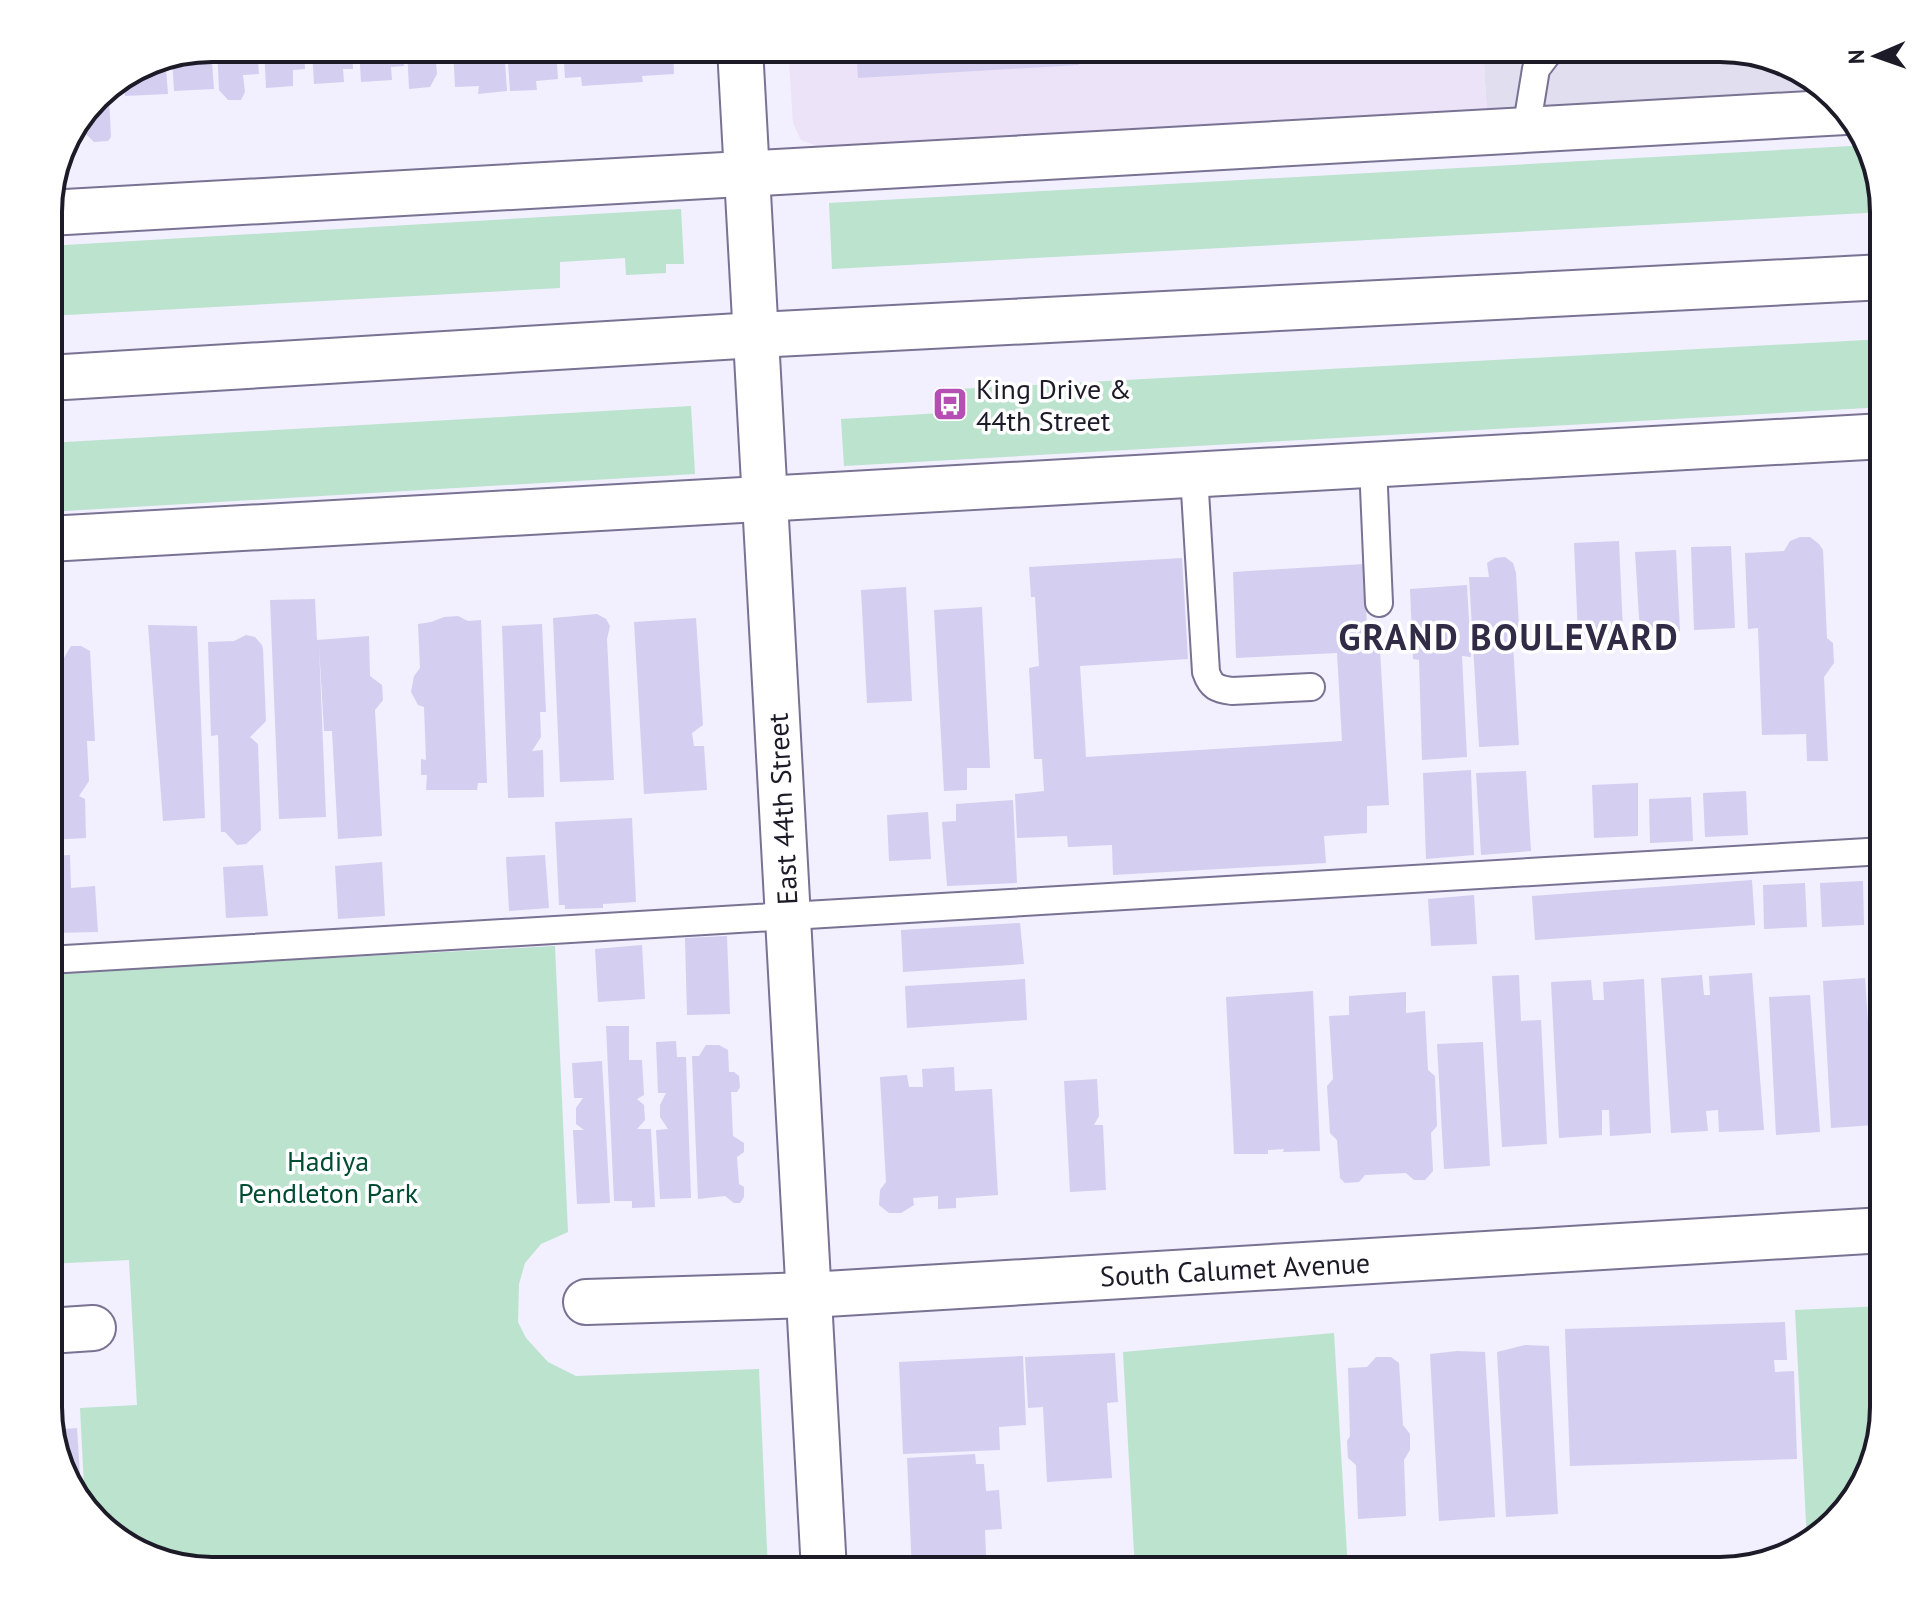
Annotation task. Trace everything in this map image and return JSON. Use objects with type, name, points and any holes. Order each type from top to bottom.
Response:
[{"type":"street","name":"East 44th Street","points":[[741,62],[823,1557]]},
{"type":"street","points":[[62,212],[1832,113]]},
{"type":"street","points":[[62,377],[756,335],[1870,278]]},
{"type":"street","points":[[62,538],[1870,437]]},
{"type":"street","name":"South Calumet Avenue","points":[[586,1302],[809,1295],[1870,1231]]},
{"type":"street","points":[[62,1330],[93,1328]]},
{"type":"lane","points":[[1526,130],[1536,69],[1541,62]]},
{"type":"lane","points":[[1373,465],[1379,603]]},
{"type":"lane","points":[[1194,475],[1200,596],[1206,672],[1210,682],[1220,689],[1232,691],[1311,687]]},
{"type":"lane","points":[[62,959],[1870,852]]},
{"type":"shaded area","points":[[789,62],[1484,62],[1487,113],[817,146],[801,140],[793,123]]},
{"type":"shaded area","points":[[1484,62],[1740,63],[1778,73],[1812,93],[1487,113]]},
{"type":"green space","points":[[1855,146],[1865,173],[1870,213],[832,269],[829,203]]},
{"type":"green space","points":[[681,209],[684,264],[666,264],[666,273],[626,275],[625,258],[560,262],[560,288],[62,315],[62,245]]},
{"type":"green space","points":[[1870,340],[1870,408],[844,466],[841,419],[959,412],[959,389]]},
{"type":"green space","points":[[691,406],[695,474],[62,511],[62,442]]},
{"type":"green space","name":"Hadiya Pendleton Park","points":[[555,946],[568,1232],[541,1244],[525,1263],[519,1284],[518,1322],[526,1338],[548,1362],[576,1376],[759,1369],[767,1557],[212,1557],[163,1549],[120,1526],[93,1499],[84,1485],[80,1408],[137,1405],[129,1260],[62,1263],[62,972]]},
{"type":"green space","points":[[1870,1307],[1870,1408],[1865,1446],[1845,1491],[1806,1530],[1795,1310]]},
{"type":"green space","points":[[1334,1333],[1347,1557],[1134,1557],[1123,1352]]},
{"type":"building","points":[[212,62],[214,89],[174,91],[173,67]]},
{"type":"building","points":[[218,62],[258,62],[259,74],[243,75],[245,92],[241,100],[228,100],[219,90]]},
{"type":"building","points":[[265,62],[305,62],[305,69],[293,70],[293,86],[266,88]]},
{"type":"building","points":[[313,62],[353,62],[353,69],[343,69],[344,82],[314,84]]},
{"type":"building","points":[[360,62],[404,62],[404,66],[391,67],[392,80],[361,82]]},
{"type":"building","points":[[408,62],[436,62],[437,74],[430,87],[409,89]]},
{"type":"building","points":[[454,62],[505,62],[507,91],[478,94],[479,86],[455,87]]},
{"type":"building","points":[[508,62],[557,62],[558,79],[536,81],[537,90],[510,91]]},
{"type":"building","points":[[564,62],[674,62],[674,74],[642,76],[643,82],[582,86],[581,77],[565,78]]},
{"type":"building","points":[[857,62],[1079,62],[1079,65],[858,78]]},
{"type":"building","points":[[166,69],[168,94],[125,96],[128,87]]},
{"type":"building","points":[[109,103],[111,137],[108,141],[94,142],[85,133]]},
{"type":"building","points":[[1810,537],[1823,550],[1827,638],[1833,643],[1834,663],[1824,677],[1828,761],[1807,761],[1806,734],[1762,735],[1758,628],[1748,629],[1745,553],[1784,551],[1790,541]]},
{"type":"building","points":[[1619,541],[1623,632],[1578,635],[1574,543]]},
{"type":"building","points":[[1731,546],[1735,628],[1694,630],[1691,547]]},
{"type":"building","points":[[1676,550],[1680,631],[1640,633],[1635,552]]},
{"type":"building","points":[[1505,557],[1513,563],[1516,573],[1520,643],[1513,644],[1519,745],[1479,747],[1469,577],[1489,577],[1487,563]]},
{"type":"building","points":[[1182,558],[1188,659],[1080,666],[1086,757],[1342,741],[1337,653],[1236,658],[1233,572],[1364,564],[1368,650],[1380,650],[1389,805],[1367,806],[1367,833],[1324,836],[1326,863],[1113,875],[1112,845],[1068,847],[1067,836],[1017,838],[1015,794],[1044,791],[1042,759],[1034,759],[1029,668],[1039,666],[1035,597],[1031,597],[1029,567]]},
{"type":"building","points":[[1467,585],[1471,657],[1462,656],[1467,757],[1422,760],[1419,660],[1413,659],[1410,589]]},
{"type":"building","points":[[906,587],[912,701],[867,703],[861,590]]},
{"type":"building","points":[[315,599],[317,640],[369,636],[370,676],[382,685],[383,700],[375,710],[382,836],[338,839],[332,731],[324,731],[319,646],[326,817],[279,819],[270,600]]},
{"type":"building","points":[[982,607],[990,768],[967,768],[967,790],[944,791],[934,610]]},
{"type":"building","points":[[597,614],[606,619],[610,626],[607,639],[614,780],[560,782],[553,618]]},
{"type":"building","points":[[458,616],[468,621],[481,620],[487,783],[478,783],[477,790],[426,790],[427,775],[421,775],[421,759],[426,760],[424,707],[418,705],[411,692],[414,676],[420,668],[418,624]]},
{"type":"building","points":[[696,618],[703,725],[692,733],[694,746],[704,746],[707,790],[644,794],[634,622]]},
{"type":"building","points":[[542,624],[546,712],[540,712],[541,737],[532,751],[543,750],[544,797],[508,798],[502,626]]},
{"type":"building","points":[[148,625],[197,626],[205,818],[163,821]]},
{"type":"building","points":[[246,635],[255,637],[263,649],[266,721],[250,737],[258,744],[261,830],[246,844],[237,845],[225,832],[221,832],[218,735],[211,736],[208,642],[234,641]]},
{"type":"building","points":[[71,646],[81,646],[90,651],[95,741],[87,741],[89,781],[79,796],[85,799],[86,838],[62,839],[64,658]]},
{"type":"building","points":[[1471,770],[1474,855],[1426,859],[1423,773]]},
{"type":"building","points":[[1526,771],[1531,851],[1481,855],[1476,773]]},
{"type":"building","points":[[1638,783],[1638,836],[1594,838],[1592,785]]},
{"type":"building","points":[[1746,791],[1748,835],[1705,837],[1703,793]]},
{"type":"building","points":[[1691,797],[1693,841],[1650,843],[1649,799]]},
{"type":"building","points":[[1013,800],[1017,883],[947,886],[942,822],[956,821],[956,804]]},
{"type":"building","points":[[928,812],[931,859],[889,861],[887,815]]},
{"type":"building","points":[[632,818],[636,902],[603,904],[603,908],[565,909],[565,905],[559,905],[555,822]]},
{"type":"building","points":[[62,855],[70,855],[71,888],[95,886],[98,932],[62,933]]},
{"type":"building","points":[[545,855],[549,908],[509,911],[506,857]]},
{"type":"building","points":[[382,862],[385,916],[338,919],[335,866]]},
{"type":"building","points":[[263,865],[268,916],[226,918],[223,867]]},
{"type":"building","points":[[1752,880],[1755,925],[1535,940],[1532,896]]},
{"type":"building","points":[[1863,881],[1864,925],[1822,927],[1820,883]]},
{"type":"building","points":[[1805,883],[1807,927],[1764,929],[1763,885]]},
{"type":"building","points":[[1474,895],[1477,944],[1431,946],[1428,899]]},
{"type":"building","points":[[1020,923],[1024,964],[903,972],[901,930]]},
{"type":"building","points":[[727,936],[730,1014],[687,1015],[685,938]]},
{"type":"building","points":[[642,945],[645,999],[598,1002],[595,949]]},
{"type":"building","points":[[1752,973],[1764,1130],[1719,1132],[1718,1110],[1706,1111],[1708,1131],[1671,1133],[1661,978],[1702,975],[1704,995],[1710,995],[1709,976]]},
{"type":"building","points":[[1519,975],[1521,1021],[1541,1020],[1547,1144],[1502,1147],[1492,976]]},
{"type":"building","points":[[1865,978],[1870,1052],[1870,1125],[1831,1128],[1823,981]]},
{"type":"building","points":[[1025,979],[1027,1020],[907,1028],[905,986]]},
{"type":"building","points":[[1644,979],[1651,1133],[1610,1136],[1609,1110],[1602,1110],[1602,1135],[1559,1138],[1551,982],[1591,980],[1593,1000],[1604,1000],[1603,982]]},
{"type":"building","points":[[1313,991],[1320,1151],[1283,1152],[1284,1149],[1268,1150],[1268,1154],[1234,1154],[1226,997]]},
{"type":"building","points":[[1406,992],[1406,1013],[1425,1011],[1428,1070],[1435,1076],[1437,1126],[1431,1133],[1433,1171],[1425,1180],[1414,1180],[1406,1173],[1365,1175],[1359,1182],[1345,1183],[1340,1178],[1337,1140],[1330,1133],[1327,1086],[1333,1079],[1329,1016],[1349,1015],[1349,996]]},
{"type":"building","points":[[1810,995],[1820,1132],[1776,1135],[1769,997]]},
{"type":"building","points":[[606,1026],[629,1026],[629,1060],[642,1060],[644,1095],[637,1099],[644,1105],[645,1120],[637,1129],[651,1129],[655,1207],[632,1208],[632,1201],[614,1201]]},
{"type":"building","points":[[676,1041],[677,1057],[686,1057],[691,1198],[660,1199],[656,1130],[668,1129],[660,1117],[660,1105],[666,1093],[658,1093],[656,1042]]},
{"type":"building","points":[[1483,1042],[1490,1166],[1444,1169],[1437,1044]]},
{"type":"building","points":[[706,1045],[719,1045],[728,1050],[729,1072],[739,1076],[740,1087],[737,1092],[731,1092],[733,1136],[744,1143],[744,1152],[737,1157],[739,1184],[744,1187],[744,1197],[740,1203],[734,1203],[725,1196],[698,1199],[692,1056],[699,1056]]},
{"type":"building","points":[[602,1061],[610,1203],[577,1204],[573,1130],[584,1130],[576,1124],[576,1108],[583,1098],[574,1098],[572,1063]]},
{"type":"building","points":[[954,1067],[955,1091],[992,1089],[998,1195],[956,1198],[956,1208],[938,1209],[938,1196],[913,1198],[914,1205],[901,1213],[889,1213],[879,1205],[880,1190],[886,1182],[880,1077],[907,1075],[909,1087],[923,1087],[922,1069]]},
{"type":"building","points":[[1097,1079],[1099,1116],[1094,1125],[1103,1125],[1106,1190],[1070,1192],[1064,1081]]},
{"type":"building","points":[[1785,1322],[1787,1360],[1774,1360],[1775,1372],[1794,1371],[1797,1459],[1570,1466],[1565,1329]]},
{"type":"building","points":[[1525,1345],[1549,1346],[1558,1514],[1506,1517],[1497,1352]]},
{"type":"building","points":[[1485,1352],[1495,1517],[1439,1521],[1430,1354]]},
{"type":"building","points":[[1115,1353],[1118,1402],[1107,1403],[1112,1478],[1047,1482],[1043,1407],[1028,1408],[1025,1357]]},
{"type":"building","points":[[1023,1356],[1026,1425],[999,1427],[1000,1450],[903,1454],[899,1362]]},
{"type":"building","points":[[1376,1357],[1391,1357],[1399,1363],[1403,1425],[1410,1434],[1410,1450],[1404,1460],[1406,1516],[1358,1519],[1356,1465],[1348,1458],[1348,1368],[1367,1367]]},
{"type":"building","points":[[77,1428],[80,1479],[73,1465],[63,1429]]},
{"type":"building","points":[[975,1454],[976,1464],[984,1464],[986,1491],[999,1490],[1002,1529],[985,1530],[986,1555],[911,1557],[907,1458]]},
{"type":"place","name":"King Drive & 44th Street","points":[[950,404]]},
{"type":"district","name":"GRAND BOULEVARD","points":[[1509,636]]}]
